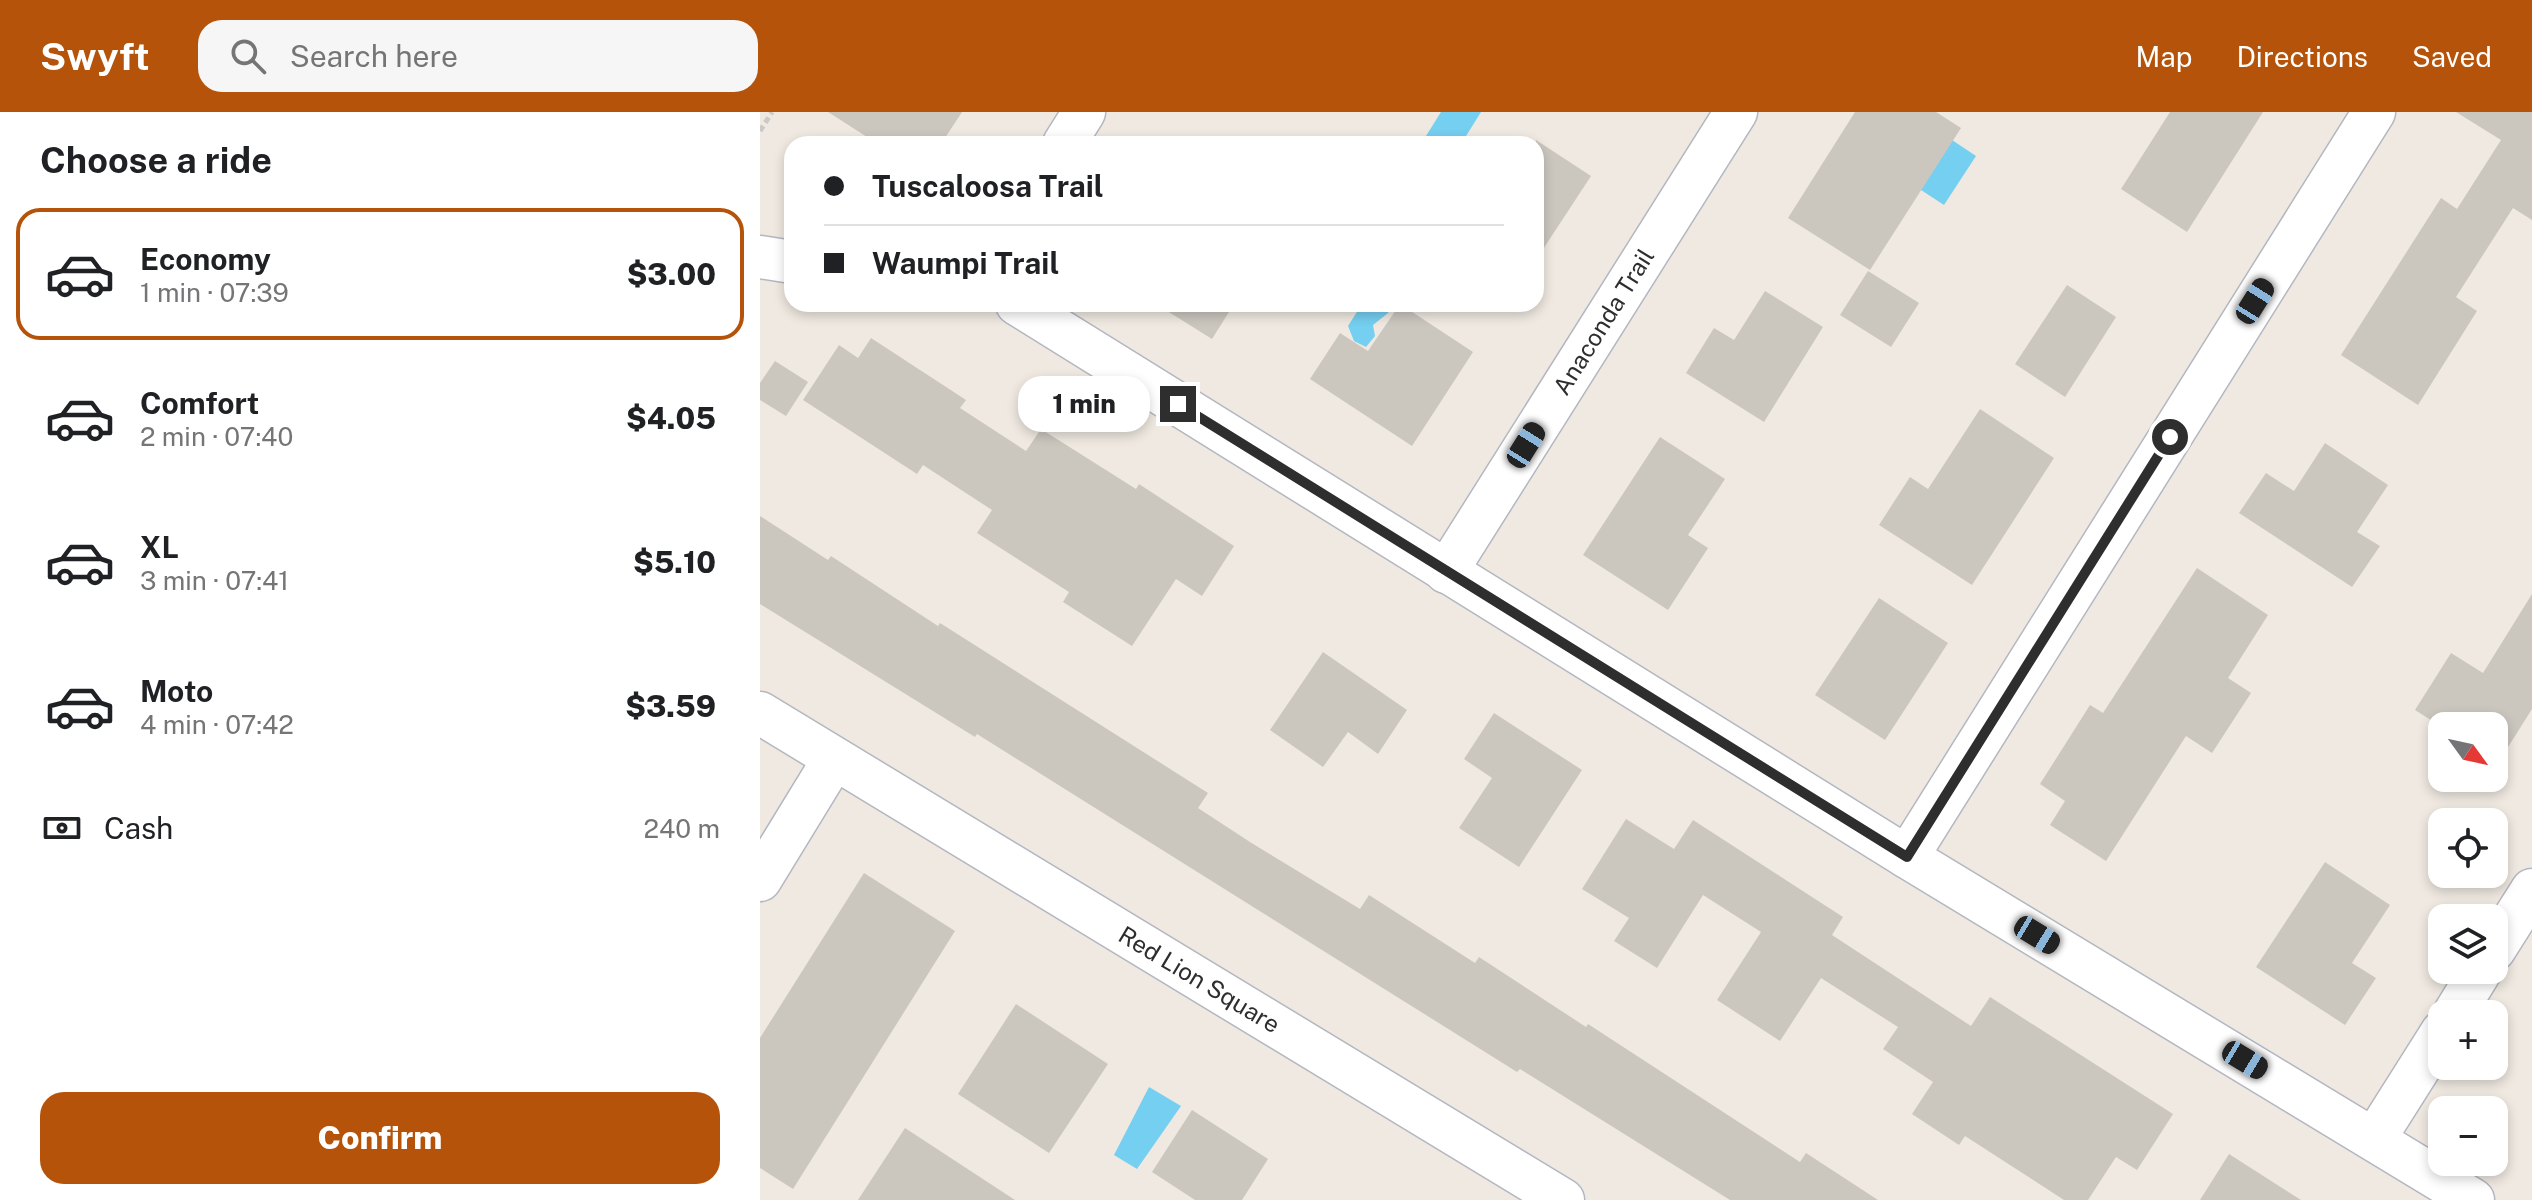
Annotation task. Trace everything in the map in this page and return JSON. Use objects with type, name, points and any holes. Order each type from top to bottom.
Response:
[{"type":"street","points":[[1069,136],[1084,112]]},
{"type":"street","name":"Anaconda Trail","points":[[1446,572],[1736,112]]},
{"type":"street","points":[[1907,857],[2374,112]]},
{"type":"street","points":[[760,257],[784,261]]},
{"type":"street","points":[[1030,312],[1907,857],[2473,1200]]},
{"type":"street","name":"Red Lion Square","points":[[760,713],[1563,1200]]},
{"type":"street","points":[[760,880],[834,759]]},
{"type":"street","points":[[2508,928],[2532,890]]},
{"type":"street","points":[[2375,1138],[2428,1054]]},
{"type":"path","points":[[760,131],[772,112]]},
{"type":"water","points":[[1441,112],[1481,112],[1466,136],[1426,136]]},
{"type":"water","points":[[1949,138],[1976,156],[1944,205],[1918,188]]},
{"type":"water","points":[[1357,312],[1388,312],[1373,325],[1375,336],[1366,347],[1354,341],[1348,326]]},
{"type":"water","points":[[1149,1087],[1181,1106],[1137,1169],[1114,1155]]},
{"type":"building","points":[[828,112],[962,112],[946,136],[866,136]]},
{"type":"building","points":[[1855,112],[1936,112],[1961,128],[1870,270],[1788,218]]},
{"type":"building","points":[[2170,112],[2263,112],[2187,232],[2121,189]]},
{"type":"building","points":[[2456,112],[2532,112],[2532,220],[2513,208],[2456,297],[2477,311],[2418,405],[2341,355],[2441,198],[2457,209],[2501,140]]},
{"type":"building","points":[[1544,145],[1591,176],[1544,248]]},
{"type":"building","points":[[1868,271],[1919,303],[1891,347],[1840,315]]},
{"type":"building","points":[[2067,285],[2116,317],[2065,397],[2015,364]]},
{"type":"building","points":[[1765,291],[1823,327],[1764,422],[1686,373],[1714,328],[1734,340]]},
{"type":"building","points":[[1169,312],[1229,312],[1212,339]]},
{"type":"building","points":[[1395,312],[1412,312],[1473,352],[1412,446],[1310,379],[1340,333],[1368,351]]},
{"type":"building","points":[[871,338],[966,400],[960,408],[1026,451],[1041,429],[1136,489],[1139,484],[1234,546],[1202,596],[1176,579],[1132,646],[1063,602],[1069,592],[977,533],[992,510],[923,465],[917,474],[803,400],[839,345],[858,358]]},
{"type":"building","points":[[775,361],[808,382],[786,416],[760,400],[760,383]]},
{"type":"building","points":[[1980,409],[2054,458],[1972,585],[1879,525],[1910,477],[1928,489]]},
{"type":"building","points":[[1660,437],[1725,479],[1688,535],[1708,548],[1668,610],[1583,555]]},
{"type":"building","points":[[2325,443],[2388,485],[2357,532],[2380,546],[2352,587],[2239,513],[2266,473],[2294,491]]},
{"type":"building","points":[[760,516],[828,560],[831,556],[938,626],[940,623],[1208,793],[1198,808],[1250,842],[1360,909],[1369,895],[1475,963],[1479,957],[1800,1162],[1806,1153],[1878,1200],[1730,1200],[1520,1069],[1517,1072],[977,734],[975,737],[760,604]]},
{"type":"building","points":[[2197,568],[2268,615],[2228,678],[2251,693],[2212,753],[2186,736],[2106,861],[2050,825],[2065,801],[2040,784],[2090,705],[2103,713]]},
{"type":"building","points":[[2532,594],[2532,709],[2508,747],[2508,712],[2428,712],[2428,718],[2415,710],[2451,653],[2483,673]]},
{"type":"building","points":[[1879,598],[1948,643],[1885,740],[1815,695]]},
{"type":"building","points":[[1323,652],[1407,710],[1378,754],[1348,732],[1323,767],[1270,730]]},
{"type":"building","points":[[1494,713],[1582,770],[1519,867],[1459,828],[1492,778],[1464,759]]},
{"type":"building","points":[[1626,819],[1674,849],[1693,820],[1843,917],[1832,935],[1971,1026],[1990,997],[2173,1114],[2137,1170],[2116,1157],[2088,1200],[2064,1200],[1965,1136],[1959,1145],[1912,1114],[1933,1082],[1883,1049],[1898,1027],[1821,978],[1780,1041],[1717,1000],[1761,932],[1703,895],[1657,968],[1614,941],[1629,918],[1582,889]]},
{"type":"building","points":[[2325,862],[2390,905],[2352,963],[2376,978],[2345,1025],[2256,967]]},
{"type":"building","points":[[864,873],[955,931],[793,1189],[760,1168],[760,1038]]},
{"type":"building","points":[[1016,1004],[1108,1064],[1049,1153],[958,1094]]},
{"type":"building","points":[[1192,1110],[1268,1159],[1242,1200],[1195,1200],[1152,1172]]},
{"type":"building","points":[[905,1128],[1015,1200],[858,1200]]},
{"type":"building","points":[[2229,1154],[2301,1200],[2200,1200]]},
{"type":"route","points":[[1178,404],[1907,857],[2170,437]]}]
